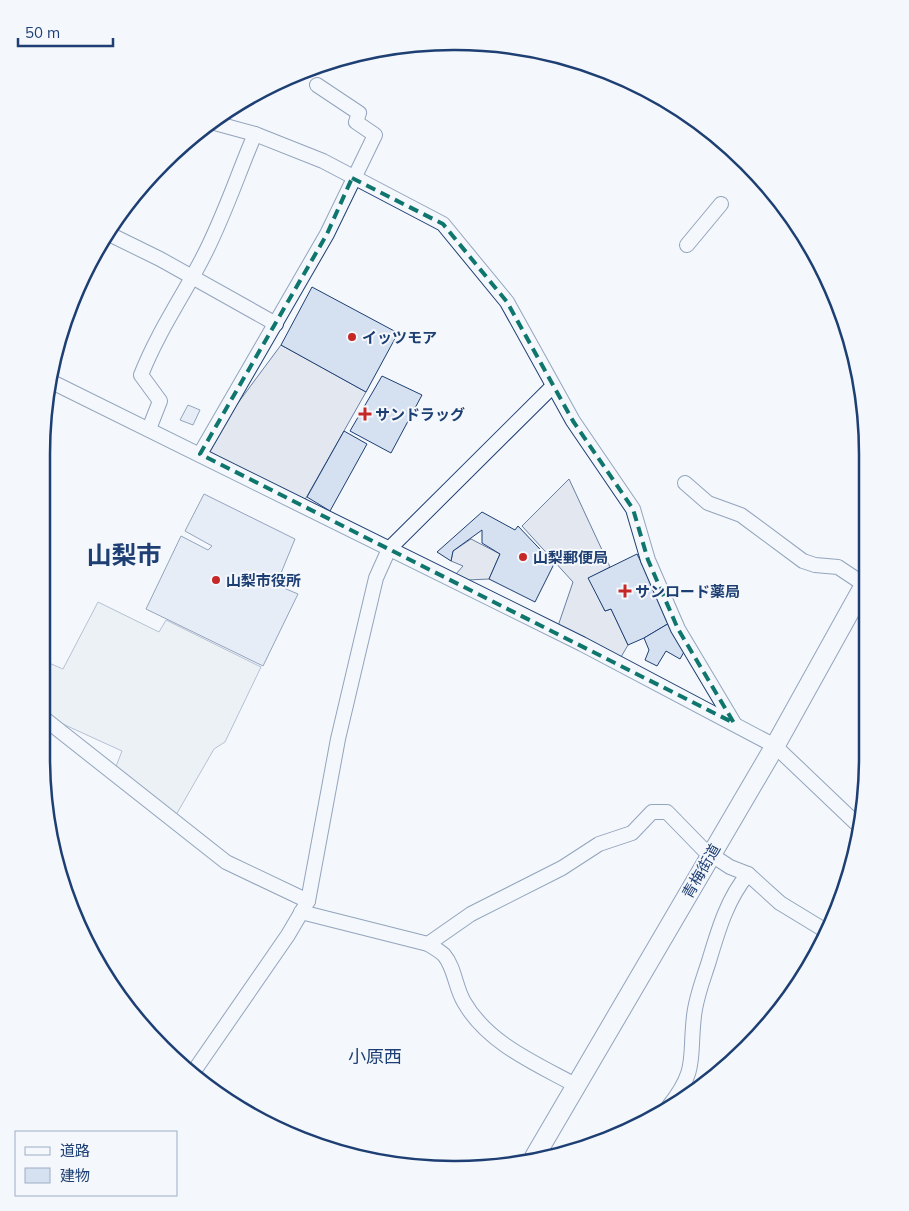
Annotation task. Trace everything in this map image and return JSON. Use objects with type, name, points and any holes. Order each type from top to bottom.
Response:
[{"type":"main road","name":"青梅街道","points":[[537,1152],[776,746],[859,596]]},
{"type":"street","points":[[200,454],[327,234],[352,178],[375,135],[356,122],[359,113],[317,85]]},
{"type":"street","points":[[221,125],[255,134],[322,161],[352,178],[392,196],[442,224],[507,302],[552,387],[633,509],[648,560],[678,629],[734,723]]},
{"type":"street","points":[[149,429],[160,402],[141,375],[148,358],[201,261],[228,204],[255,134]]},
{"type":"street","points":[[687,245],[721,204]]},
{"type":"street","points":[[114,237],[276,324]]},
{"type":"street","points":[[56,384],[582,644],[776,746],[854,821]]},
{"type":"street","points":[[196,1068],[304,906],[338,739],[376,578],[390,549],[552,387]]},
{"type":"street","points":[[685,483],[708,503],[741,515],[803,561],[815,565],[838,567],[859,581]]},
{"type":"street","points":[[50,723],[226,862],[304,906],[428,944],[444,956],[463,1001],[488,1032],[514,1051],[577,1086]]},
{"type":"street","points":[[428,944],[471,914],[562,868],[599,844],[632,833],[652,812],[667,812],[711,854],[748,874],[780,903],[820,928]]},
{"type":"street","points":[[677,1094],[690,1075],[694,1016],[698,994],[717,932],[737,888],[748,874]]},
{"type":"highlighted area","points":[[352,178],[443,224],[507,302],[573,421],[633,509],[648,560],[678,629],[734,723],[200,454],[327,234]]},
{"type":"shaded area","points":[[281,345],[366,392],[302,505],[200,454]]},
{"type":"shaded area","points":[[569,479],[610,567],[589,578],[605,611],[611,609],[628,645],[621,657],[558,626],[573,582],[522,526]]},
{"type":"shaded area","points":[[471,539],[500,554],[489,579],[468,580],[456,574],[463,566],[451,561],[453,551]]},
{"type":"shaded area","points":[[98,602],[159,632],[166,620],[261,667],[225,742],[214,749],[176,815],[115,769],[122,751],[50,718],[50,663],[63,669]]},
{"type":"building","points":[[312,287],[398,333],[366,392],[281,345]]},
{"type":"building","points":[[382,376],[422,395],[391,453],[350,431]]},
{"type":"building","points":[[188,405],[200,410],[193,425],[180,420]]},
{"type":"building","points":[[344,431],[367,444],[330,511],[307,497]]},
{"type":"building","name":"山梨市役所","points":[[204,494],[295,539],[279,578],[274,576],[272,583],[298,594],[263,666],[146,609],[181,536],[208,550],[212,546],[185,531]]},
{"type":"building","name":"山梨郵便局","points":[[482,512],[515,530],[518,526],[554,564],[535,602],[489,579],[500,554],[482,543],[482,530],[453,551],[451,561],[437,552]]},
{"type":"building","name":"サンロード薬局","points":[[637,554],[671,622],[628,645],[611,609],[605,611],[588,578]]},
{"type":"building","points":[[671,622],[685,650],[680,659],[666,651],[657,666],[645,660],[649,650],[644,638]]},
{"type":"place","name":"イッツモア","points":[[352,337]]},
{"type":"place","name":"サンドラッグ","points":[[365,414]]},
{"type":"place","name":"山梨郵便局","points":[[523,557]]},
{"type":"place","name":"山梨市役所","points":[[216,580]]},
{"type":"place","name":"サンロード薬局","points":[[625,591]]},
{"type":"district","name":"山梨市","points":[[124,554]]},
{"type":"district","name":"小原西","points":[[375,1056]]}]
